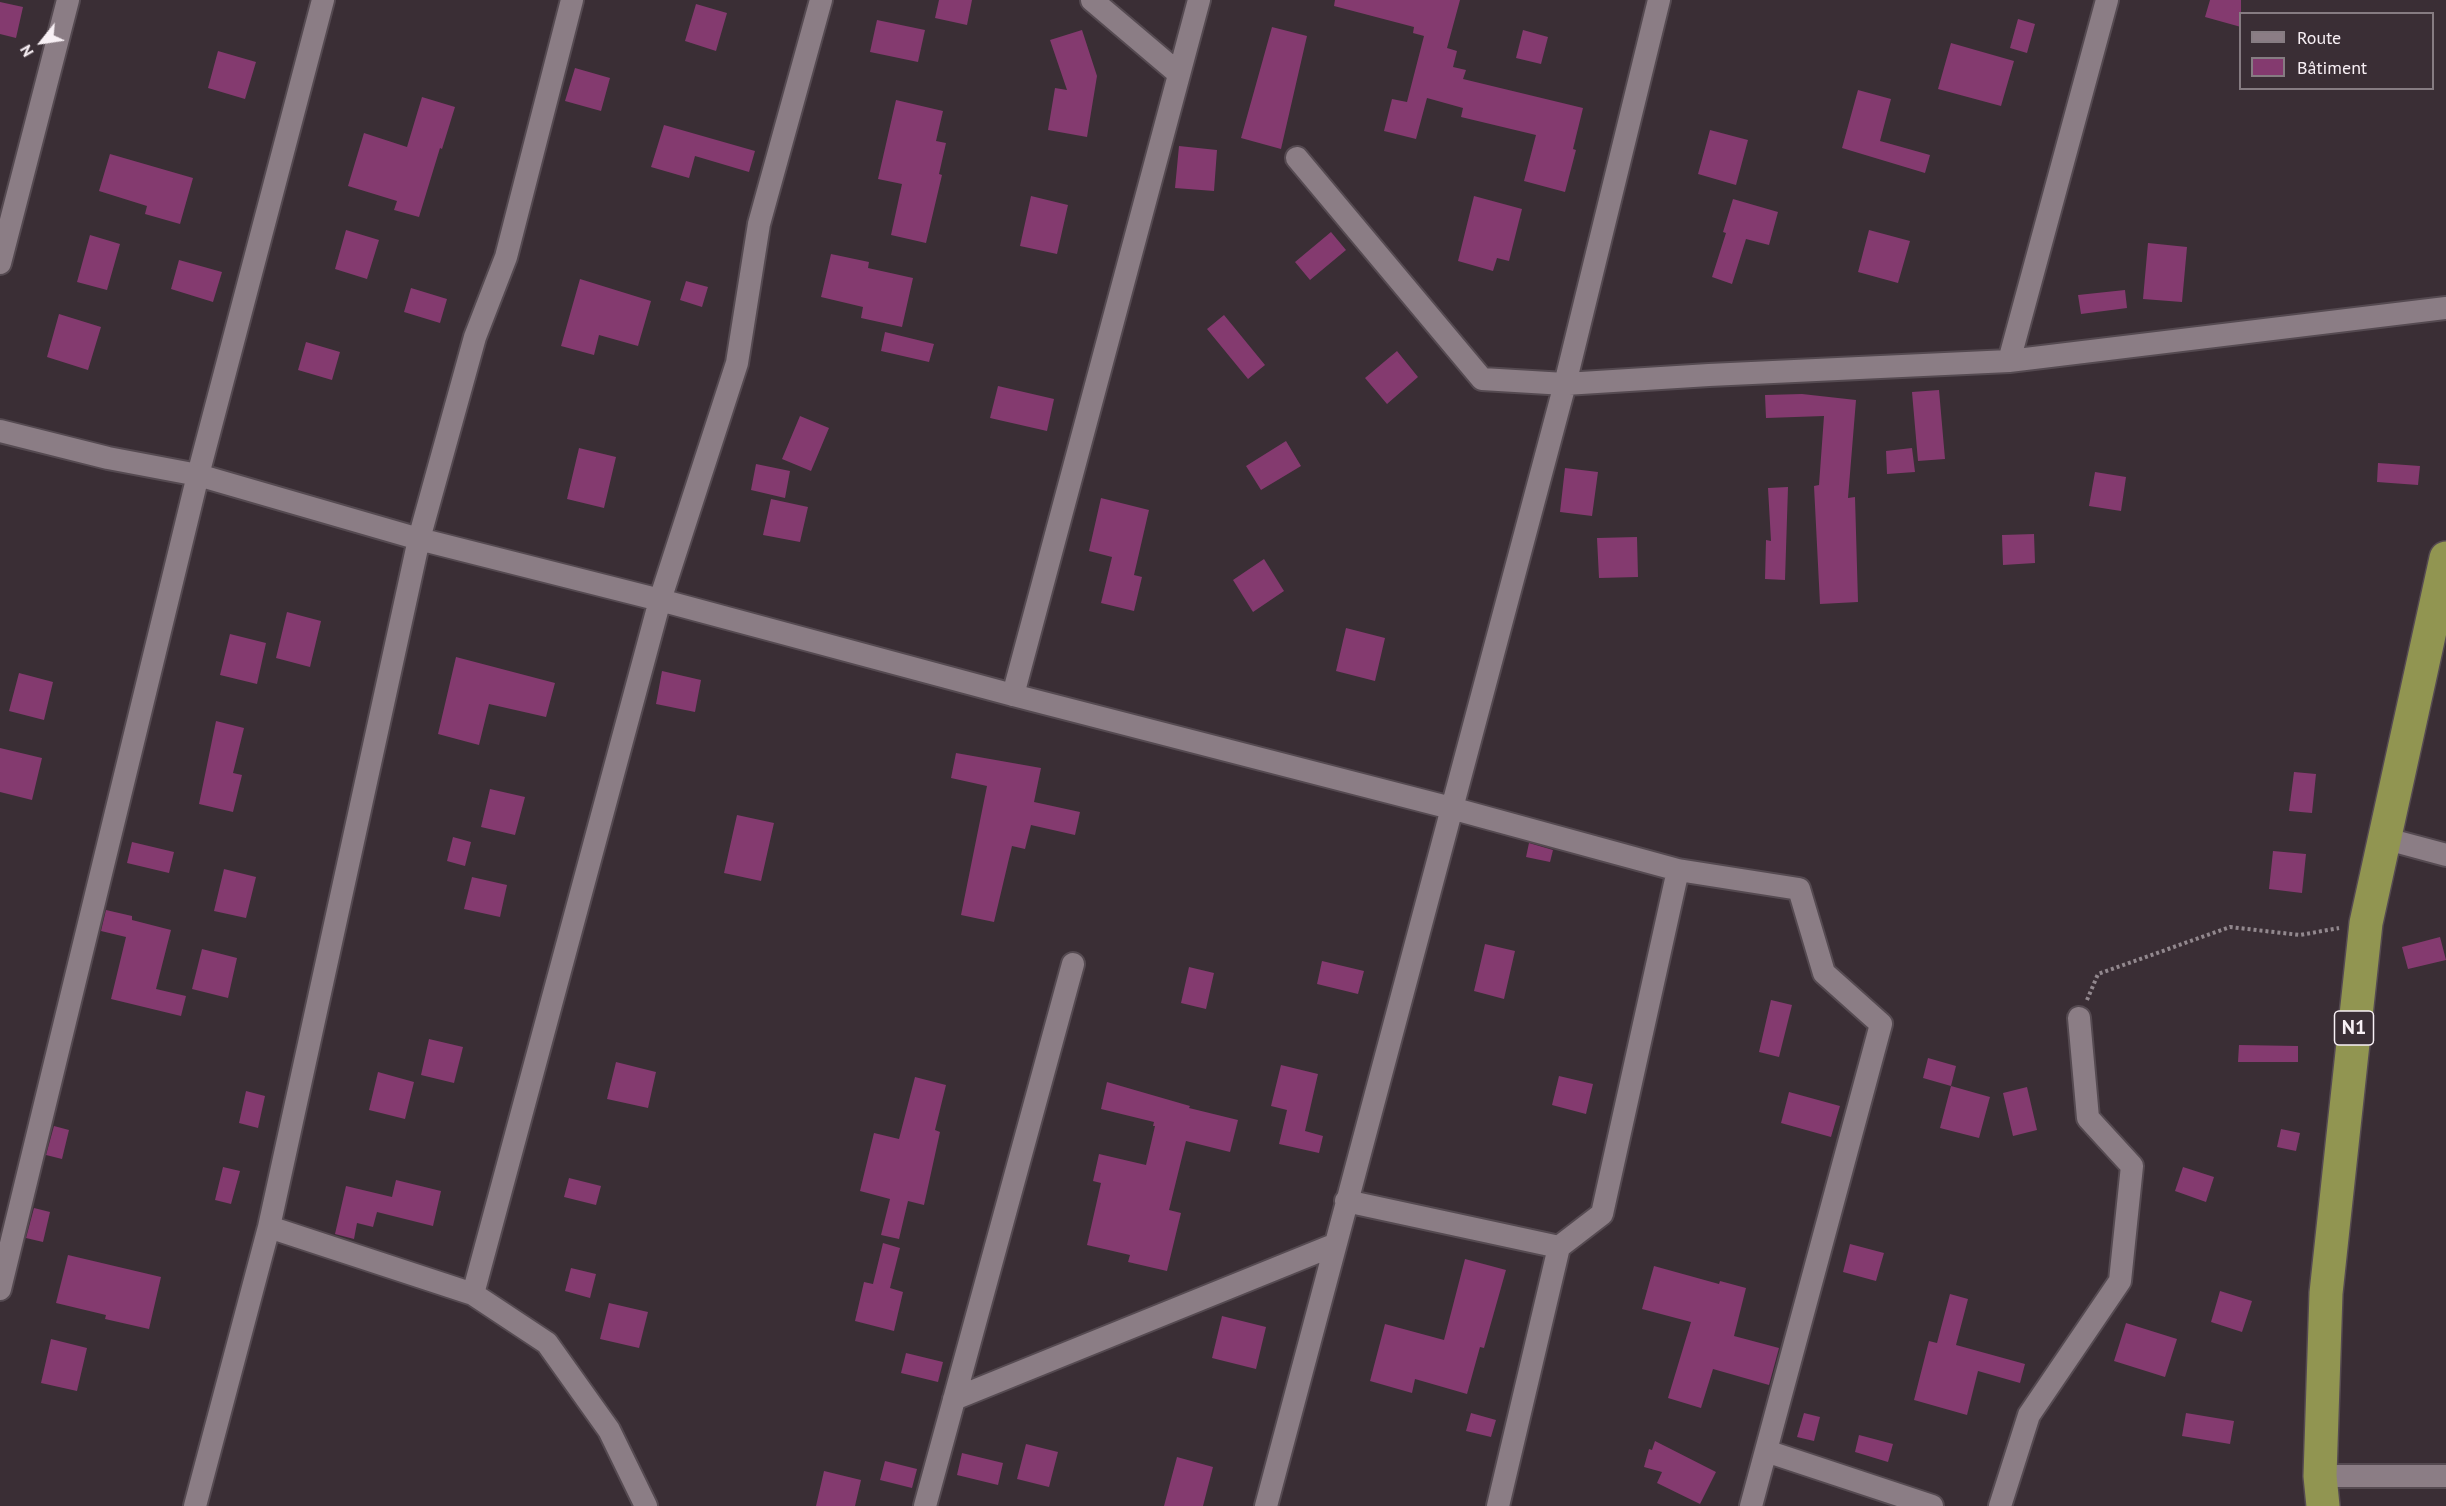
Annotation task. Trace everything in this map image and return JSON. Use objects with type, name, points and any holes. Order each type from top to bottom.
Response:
[{"type":"highway","name":"N1","points":[[2321,1491],[2326,1293],[2366,923],[2383,837],[2446,558]]},
{"type":"street","points":[[0,263],[68,0]]},
{"type":"street","points":[[0,1289],[198,475],[322,0]]},
{"type":"street","points":[[195,1506],[269,1227],[419,539],[475,337],[506,256],[572,0]]},
{"type":"street","points":[[473,1294],[660,600],[737,363],[759,224],[821,0]]},
{"type":"street","points":[[1092,0],[1178,73]]},
{"type":"street","points":[[1014,695],[1199,0]]},
{"type":"street","points":[[1266,1506],[1565,384],[1659,0]]},
{"type":"street","points":[[2009,361],[2107,0]]},
{"type":"street","points":[[1297,158],[1482,380],[1565,384],[2009,361],[2446,308]]},
{"type":"street","points":[[0,431],[108,458],[198,475],[419,539],[660,600],[1678,870],[1799,889],[1824,973],[1881,1024],[1751,1506]]},
{"type":"street","points":[[2383,837],[2446,855]]},
{"type":"street","points":[[1498,1506],[1558,1247],[1602,1214],[1678,870]]},
{"type":"street","points":[[925,1506],[1073,964]]},
{"type":"street","points":[[2000,1506],[2029,1415],[2120,1281],[2133,1166],[2088,1118],[2079,1018]]},
{"type":"street","points":[[1346,1201],[1558,1247]]},
{"type":"street","points":[[269,1227],[473,1294],[547,1343],[609,1430],[646,1506]]},
{"type":"street","points":[[954,1399],[1335,1245]]},
{"type":"street","points":[[1766,1451],[1932,1506]]},
{"type":"street","points":[[2321,1491],[2446,1476]]},
{"type":"path","points":[[2079,1018],[2098,974],[2230,927],[2300,935],[2366,923]]},
{"type":"building","points":[[939,0],[972,0],[967,25],[935,18]]},
{"type":"building","points":[[1335,0],[1460,0],[1447,48],[1457,51],[1453,67],[1466,70],[1463,79],[1583,108],[1573,149],[1576,150],[1565,192],[1524,181],[1536,135],[1461,117],[1463,108],[1427,98],[1416,139],[1384,131],[1392,99],[1407,102],[1424,36],[1413,33],[1414,27],[1334,6]]},
{"type":"building","points":[[2210,0],[2241,0],[2239,26],[2205,17]]},
{"type":"building","points":[[0,2],[23,7],[16,38],[0,34]]},
{"type":"building","points":[[696,4],[727,13],[716,51],[685,41]]},
{"type":"building","points":[[2018,19],[2035,24],[2027,53],[2010,48]]},
{"type":"building","points":[[877,20],[925,30],[918,62],[870,52]]},
{"type":"building","points":[[1272,27],[1307,36],[1281,149],[1241,138]]},
{"type":"building","points":[[1082,30],[1097,76],[1087,137],[1048,130],[1055,88],[1067,90],[1050,40]]},
{"type":"building","points":[[1523,30],[1548,37],[1541,64],[1516,58]]},
{"type":"building","points":[[1951,43],[2014,61],[2001,106],[1938,89]]},
{"type":"building","points":[[218,51],[256,62],[245,99],[208,88]]},
{"type":"building","points":[[575,68],[610,78],[601,111],[565,101]]},
{"type":"building","points":[[1858,90],[1891,99],[1880,141],[1930,155],[1925,173],[1842,148]]},
{"type":"building","points":[[422,97],[455,107],[419,217],[394,210],[397,201],[348,186],[364,133],[407,147]]},
{"type":"building","points":[[896,100],[943,111],[936,141],[946,143],[939,174],[942,175],[926,243],[891,235],[902,184],[878,179]]},
{"type":"building","points":[[664,125],[755,151],[749,172],[695,156],[689,178],[651,167]]},
{"type":"building","points":[[1710,130],[1748,140],[1736,185],[1698,174]]},
{"type":"building","points":[[1179,146],[1217,150],[1214,191],[1175,188]]},
{"type":"building","points":[[110,154],[193,178],[180,224],[145,214],[147,206],[99,191]]},
{"type":"building","points":[[1031,196],[1068,205],[1057,254],[1020,246]]},
{"type":"building","points":[[1474,196],[1522,209],[1509,261],[1497,258],[1493,271],[1458,261]]},
{"type":"building","points":[[1733,199],[1778,212],[1769,245],[1746,239],[1732,284],[1712,277],[1726,233],[1723,232]]},
{"type":"building","points":[[346,230],[379,240],[367,279],[335,269]]},
{"type":"building","points":[[1869,230],[1910,241],[1898,283],[1858,272]]},
{"type":"building","points":[[1331,232],[1346,250],[1310,280],[1295,262]]},
{"type":"building","points":[[90,235],[120,244],[107,290],[77,282]]},
{"type":"building","points":[[2148,243],[2187,247],[2182,302],[2143,299]]},
{"type":"building","points":[[831,254],[869,262],[868,268],[913,278],[902,327],[861,318],[863,307],[821,297]]},
{"type":"building","points":[[179,260],[222,272],[213,302],[171,289]]},
{"type":"building","points":[[580,279],[651,301],[638,346],[599,335],[594,355],[561,346]]},
{"type":"building","points":[[686,281],[708,287],[702,307],[680,300]]},
{"type":"building","points":[[411,288],[447,299],[440,323],[404,312]]},
{"type":"building","points":[[2125,290],[2127,308],[2081,314],[2078,295]]},
{"type":"building","points":[[59,314],[101,327],[88,370],[47,357]]},
{"type":"building","points":[[1224,315],[1265,365],[1248,379],[1207,329]]},
{"type":"building","points":[[885,332],[934,344],[929,362],[881,351]]},
{"type":"building","points":[[306,342],[340,352],[332,380],[298,370]]},
{"type":"building","points":[[1397,351],[1418,377],[1387,404],[1365,378]]},
{"type":"building","points":[[998,386],[1054,399],[1047,431],[990,418]]},
{"type":"building","points":[[1939,390],[1945,459],[1918,461],[1912,392]]},
{"type":"building","points":[[1802,394],[1856,400],[1848,498],[1855,497],[1858,602],[1820,604],[1814,486],[1819,485],[1824,416],[1766,418],[1765,395]]},
{"type":"building","points":[[800,416],[829,428],[811,471],[782,459]]},
{"type":"building","points":[[1286,441],[1301,466],[1261,490],[1246,466]]},
{"type":"building","points":[[579,448],[616,457],[604,508],[567,499]]},
{"type":"building","points":[[1912,448],[1915,472],[1887,474],[1886,451]]},
{"type":"building","points":[[2378,463],[2420,466],[2418,485],[2377,482]]},
{"type":"building","points":[[756,464],[790,471],[785,498],[751,490]]},
{"type":"building","points":[[1565,468],[1598,472],[1592,516],[1560,512]]},
{"type":"building","points":[[2095,472],[2126,477],[2121,511],[2089,506]]},
{"type":"building","points":[[1788,487],[1785,580],[1765,579],[1766,540],[1771,541],[1768,488]]},
{"type":"building","points":[[1101,498],[1149,510],[1134,575],[1142,577],[1134,611],[1101,603],[1112,557],[1089,551]]},
{"type":"building","points":[[771,499],[808,507],[800,542],[763,535]]},
{"type":"building","points":[[2034,534],[2035,563],[2003,565],[2002,535]]},
{"type":"building","points":[[1637,537],[1638,577],[1599,578],[1597,538]]},
{"type":"building","points":[[1264,559],[1284,591],[1253,612],[1233,580]]},
{"type":"building","points":[[287,612],[321,621],[310,667],[276,658]]},
{"type":"building","points":[[1346,628],[1385,638],[1375,681],[1336,671]]},
{"type":"building","points":[[230,634],[266,643],[257,684],[220,675]]},
{"type":"building","points":[[456,657],[555,683],[546,717],[489,704],[479,745],[438,734]]},
{"type":"building","points":[[662,671],[701,680],[695,712],[656,704]]},
{"type":"building","points":[[19,673],[53,682],[44,720],[9,711]]},
{"type":"building","points":[[216,721],[244,728],[233,773],[242,775],[233,812],[199,804]]},
{"type":"building","points":[[0,748],[42,758],[32,800],[0,792]]},
{"type":"building","points":[[956,753],[1041,768],[1034,802],[1080,812],[1075,835],[1031,825],[1025,849],[1012,846],[994,922],[961,915],[987,786],[951,778]]},
{"type":"building","points":[[2294,772],[2316,774],[2312,813],[2289,811]]},
{"type":"building","points":[[490,789],[525,797],[515,835],[481,827]]},
{"type":"building","points":[[737,815],[774,823],[761,881],[724,873]]},
{"type":"building","points":[[453,837],[471,842],[465,866],[447,861]]},
{"type":"building","points":[[132,842],[174,852],[169,873],[127,863]]},
{"type":"building","points":[[1529,843],[1553,850],[1550,862],[1526,857]]},
{"type":"building","points":[[2273,851],[2306,854],[2302,893],[2269,889]]},
{"type":"building","points":[[224,869],[256,877],[246,918],[214,911]]},
{"type":"building","points":[[472,877],[507,885],[500,917],[464,909]]},
{"type":"building","points":[[106,910],[132,916],[132,920],[171,930],[156,989],[186,996],[181,1016],[111,999],[126,937],[101,931]]},
{"type":"building","points":[[2440,937],[2446,960],[2408,969],[2402,947]]},
{"type":"building","points":[[1485,944],[1515,951],[1504,999],[1474,991]]},
{"type":"building","points":[[202,949],[237,958],[228,998],[192,989]]},
{"type":"building","points":[[1322,961],[1364,971],[1358,994],[1317,984]]},
{"type":"building","points":[[1189,967],[1214,973],[1206,1009],[1181,1003]]},
{"type":"building","points":[[1771,1000],[1792,1005],[1779,1057],[1759,1052]]},
{"type":"building","points":[[429,1039],[463,1047],[454,1083],[421,1075]]},
{"type":"building","points":[[2239,1045],[2298,1046],[2298,1062],[2238,1062]]},
{"type":"building","points":[[1928,1058],[1956,1066],[1951,1086],[1923,1078]]},
{"type":"building","points":[[616,1062],[656,1072],[648,1108],[607,1099]]},
{"type":"building","points":[[1281,1065],[1318,1074],[1305,1131],[1323,1136],[1319,1153],[1279,1144],[1287,1110],[1271,1106]]},
{"type":"building","points":[[378,1072],[414,1082],[405,1119],[369,1110]]},
{"type":"building","points":[[1559,1076],[1593,1084],[1586,1114],[1552,1105]]},
{"type":"building","points":[[915,1077],[946,1085],[935,1130],[940,1132],[924,1205],[908,1201],[899,1239],[881,1235],[890,1199],[860,1191],[874,1133],[899,1139]]},
{"type":"building","points":[[1107,1082],[1190,1106],[1189,1108],[1238,1120],[1230,1152],[1186,1141],[1169,1210],[1181,1213],[1167,1271],[1128,1262],[1130,1255],[1087,1245],[1101,1183],[1093,1181],[1099,1154],[1146,1165],[1155,1126],[1153,1126],[1154,1122],[1101,1109]]},
{"type":"building","points":[[1951,1086],[1990,1097],[1979,1138],[1940,1128]]},
{"type":"building","points":[[2027,1087],[2037,1130],[2013,1136],[2003,1093]]},
{"type":"building","points":[[246,1091],[265,1096],[258,1128],[239,1123]]},
{"type":"building","points":[[1789,1092],[1840,1106],[1831,1137],[1781,1123]]},
{"type":"building","points":[[54,1126],[69,1130],[62,1159],[46,1155]]},
{"type":"building","points":[[2281,1129],[2300,1133],[2296,1151],[2277,1147]]},
{"type":"building","points":[[223,1167],[240,1171],[231,1204],[215,1200]]},
{"type":"building","points":[[2183,1167],[2214,1177],[2206,1202],[2175,1191]]},
{"type":"building","points":[[569,1178],[601,1186],[596,1205],[564,1197]]},
{"type":"building","points":[[396,1180],[441,1191],[433,1226],[377,1212],[373,1227],[357,1223],[354,1239],[335,1234],[346,1186],[392,1197]]},
{"type":"building","points":[[34,1208],[50,1212],[43,1242],[26,1238]]},
{"type":"building","points":[[883,1243],[900,1248],[890,1288],[903,1292],[894,1331],[855,1321],[864,1282],[873,1284]]},
{"type":"building","points":[[1850,1244],[1884,1253],[1876,1281],[1843,1272]]},
{"type":"building","points":[[68,1255],[161,1277],[149,1329],[105,1319],[106,1315],[56,1303]]},
{"type":"building","points":[[1465,1259],[1506,1270],[1484,1348],[1480,1347],[1467,1394],[1415,1379],[1412,1393],[1370,1381],[1385,1324],[1444,1340]]},
{"type":"building","points":[[1654,1266],[1719,1284],[1720,1281],[1746,1288],[1734,1336],[1779,1348],[1769,1385],[1713,1369],[1701,1408],[1668,1398],[1691,1322],[1642,1309]]},
{"type":"building","points":[[571,1268],[596,1274],[590,1298],[565,1291]]},
{"type":"building","points":[[2220,1291],[2252,1301],[2242,1332],[2211,1322]]},
{"type":"building","points":[[1950,1294],[1968,1299],[1956,1345],[2025,1364],[2020,1383],[1978,1371],[1967,1415],[1914,1400],[1929,1341],[1937,1343]]},
{"type":"building","points":[[609,1303],[648,1312],[639,1348],[600,1339]]},
{"type":"building","points":[[1222,1316],[1266,1327],[1256,1369],[1212,1358]]},
{"type":"building","points":[[2126,1323],[2177,1339],[2165,1377],[2114,1361]]},
{"type":"building","points":[[51,1339],[87,1348],[77,1391],[41,1383]]},
{"type":"building","points":[[906,1353],[943,1362],[938,1382],[901,1373]]},
{"type":"building","points":[[1471,1413],[1496,1420],[1491,1437],[1466,1431]]},
{"type":"building","points":[[1804,1413],[1820,1417],[1814,1441],[1797,1437]]},
{"type":"building","points":[[2186,1413],[2234,1421],[2230,1444],[2182,1436]]},
{"type":"building","points":[[1859,1435],[1893,1444],[1888,1462],[1855,1452]]},
{"type":"building","points":[[1655,1441],[1716,1472],[1700,1504],[1657,1483],[1662,1472],[1644,1467],[1649,1449],[1652,1450]]},
{"type":"building","points":[[1026,1444],[1058,1452],[1049,1487],[1017,1479]]},
{"type":"building","points":[[962,1453],[1003,1463],[998,1485],[957,1475]]},
{"type":"building","points":[[1177,1457],[1213,1467],[1203,1506],[1164,1506]]},
{"type":"building","points":[[885,1461],[917,1469],[912,1488],[880,1480]]},
{"type":"building","points":[[824,1471],[861,1480],[855,1506],[816,1506]]}]
